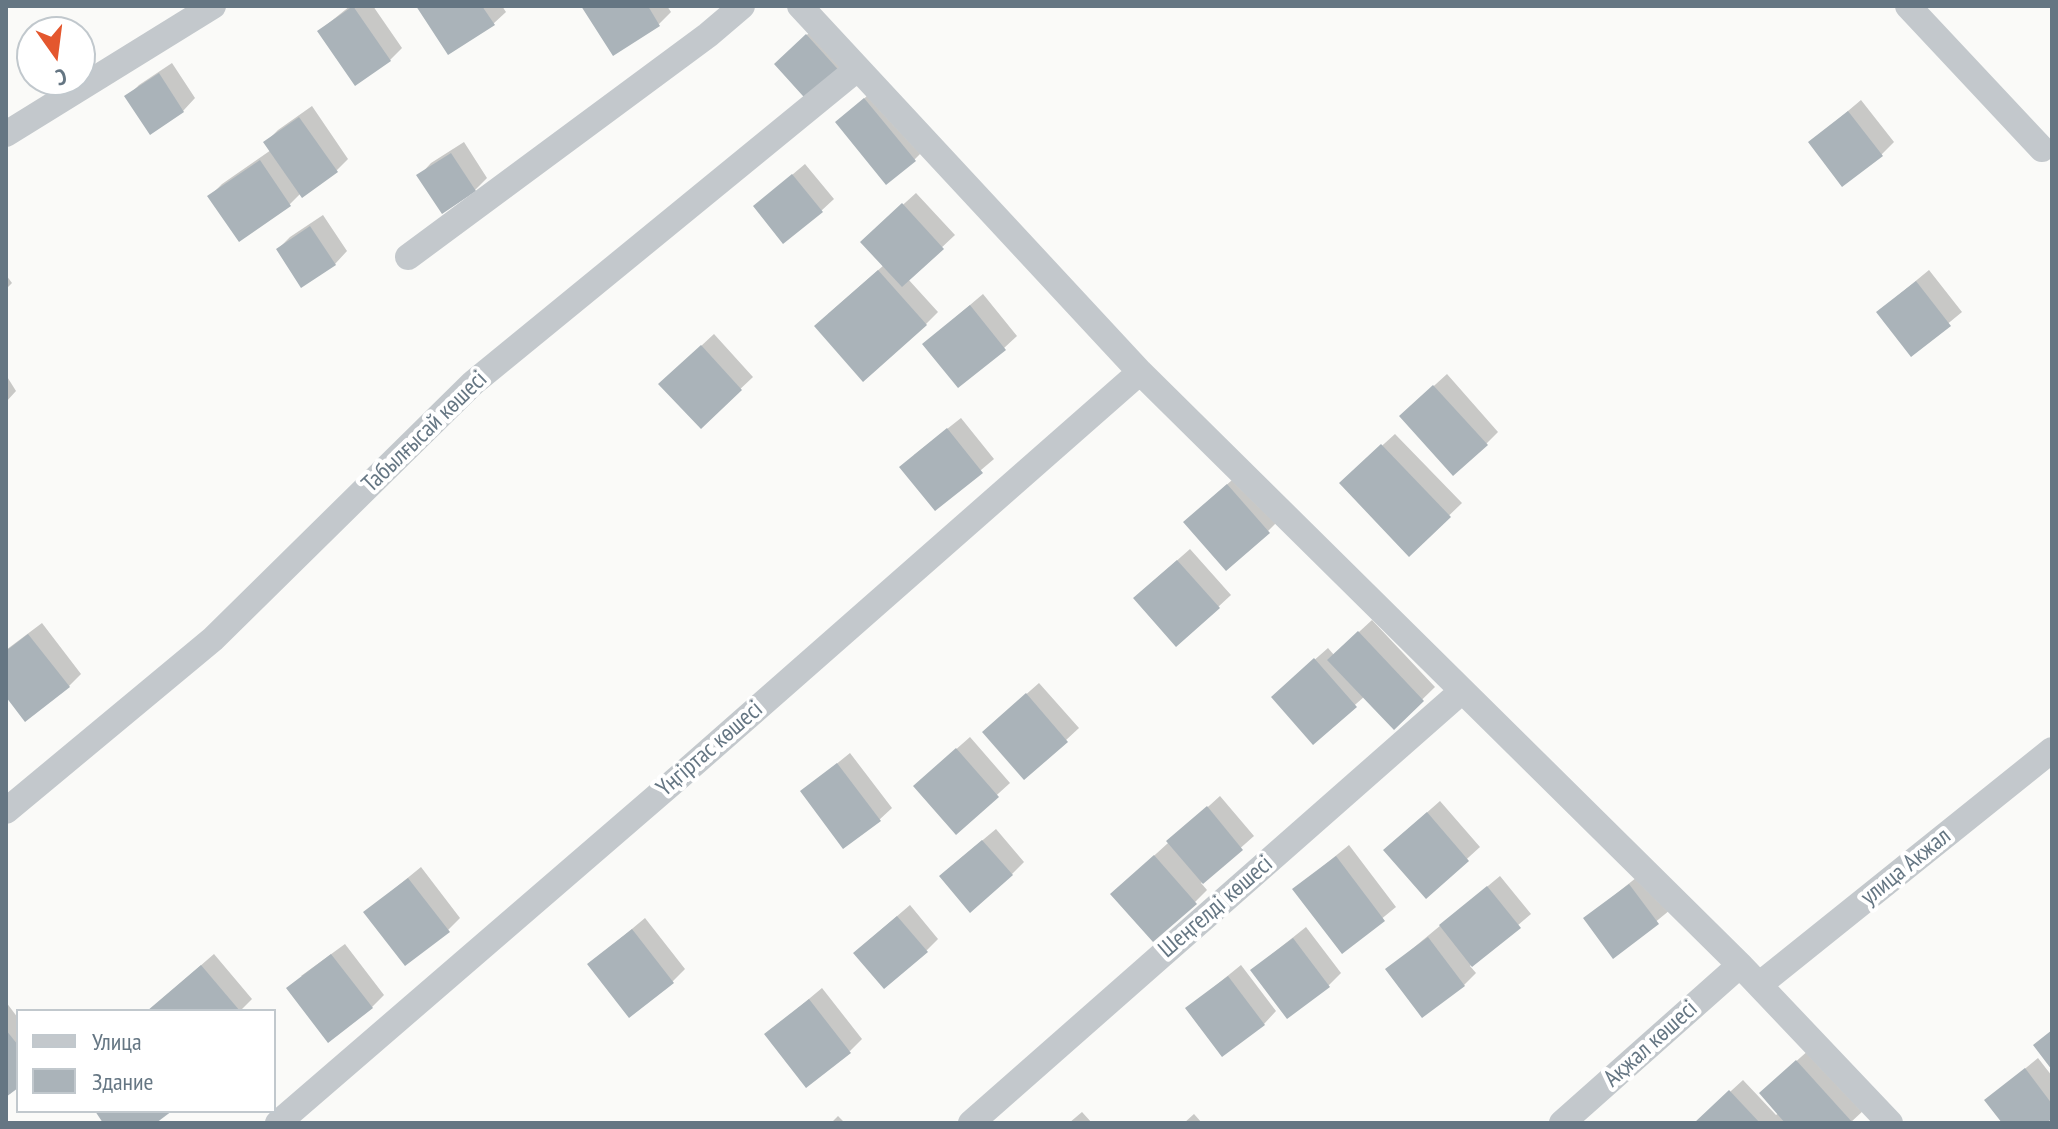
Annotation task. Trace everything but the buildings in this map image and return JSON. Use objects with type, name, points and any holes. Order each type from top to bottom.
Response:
[{"type":"street","points":[[6,134],[213,6]]},
{"type":"street","points":[[408,257],[708,35],[742,6]]},
{"type":"street","points":[[800,6],[1140,372],[1740,965],[1890,1123]]},
{"type":"street","points":[[1908,6],[2042,149]]},
{"type":"street","name":"Табылғысай көшесі","points":[[6,811],[213,639],[473,383],[857,69]]},
{"type":"street","name":"Үңгіртас көшесі","points":[[278,1123],[678,778],[1140,372]]},
{"type":"street","name":"Шеңгелді көшесі","points":[[971,1123],[1462,691]]},
{"type":"street","name":"улица Акжал","points":[[1759,985],[2052,750]]},
{"type":"street","name":"Ақжал көшесі","points":[[1562,1123],[1740,965]]}]
